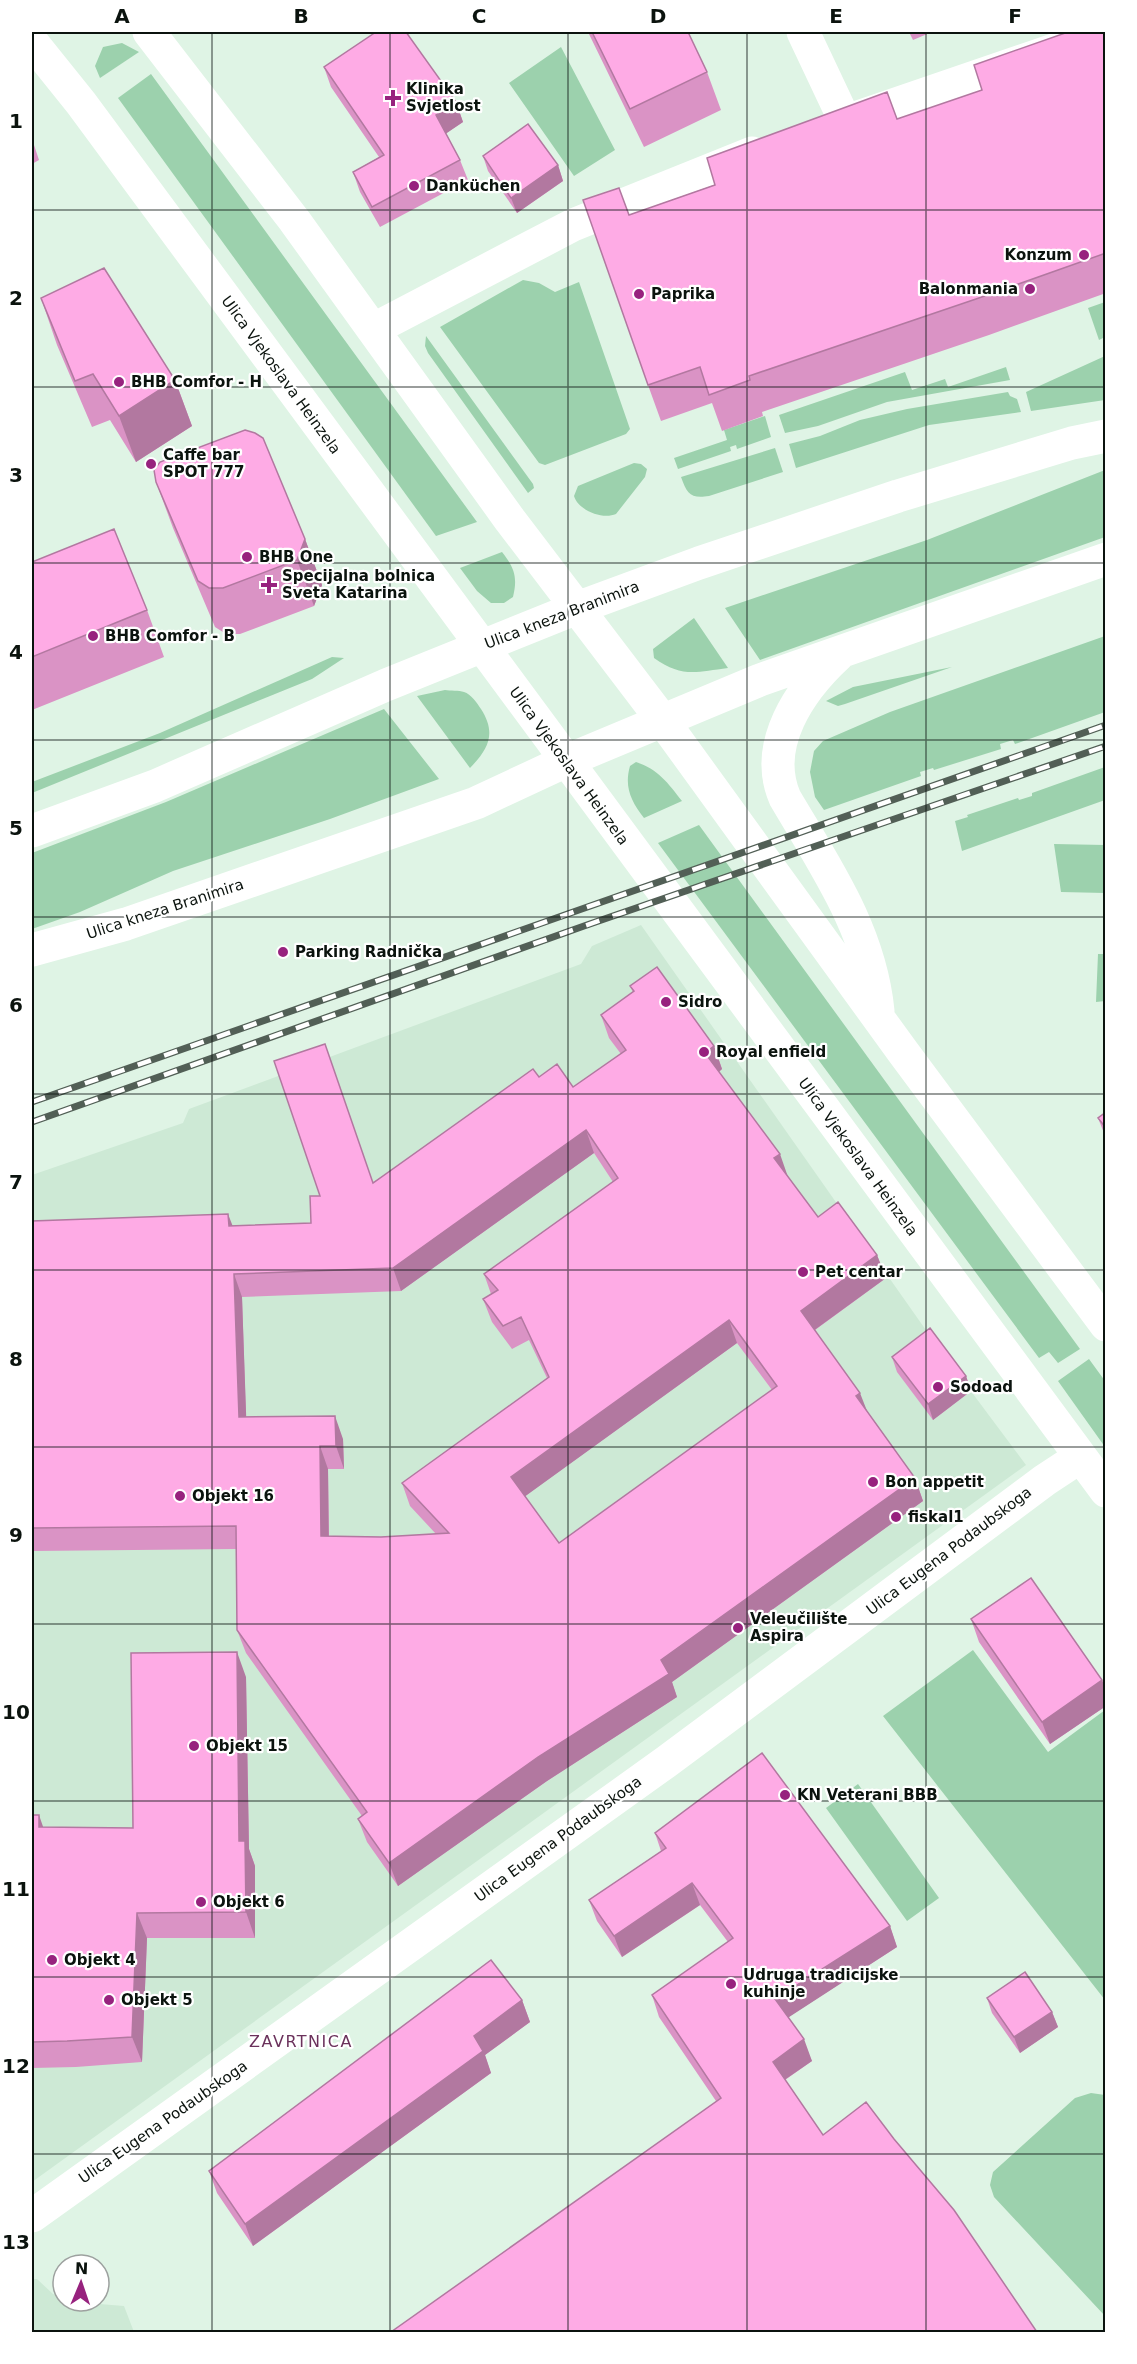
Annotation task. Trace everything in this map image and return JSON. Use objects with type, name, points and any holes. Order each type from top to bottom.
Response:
[{"type":"main road","points":[[32,37],[41,32]]},
{"type":"main road","points":[[149,32],[374,329],[510,520],[663,721],[879,1019],[1106,1324]]},
{"type":"main road","points":[[803,32],[845,121]]},
{"type":"main road","points":[[812,133],[1106,32]]},
{"type":"main road","name":"Ulica Vjekoslava Heinzela","points":[[32,42],[81,103],[1106,1491]]},
{"type":"main road","points":[[374,329],[573,225],[778,144]]},
{"type":"main road","name":"Ulica kneza Branimira","points":[[32,831],[155,786],[481,646],[699,563],[898,496],[1072,443],[1106,436]]},
{"type":"main road","name":"Ulica kneza Branimira","points":[[32,950],[126,924],[476,803],[566,761],[760,680],[1106,559]]},
{"type":"main road","points":[[843,651],[817,675],[795,705],[780,743],[778,782],[847,904],[875,983],[879,1019]]},
{"type":"main road","name":"Ulica Eugena Podaubskoga","points":[[32,2216],[666,1762],[1045,1480],[1080,1457]]},
{"type":"shaded area","points":[[641,925],[935,1343],[1026,1465],[32,2182],[32,1175],[183,1123],[189,1109],[581,964],[592,946]]},
{"type":"shaded area","points":[[32,2279],[37,2279],[51,2292],[51,2313],[111,2313],[111,2305],[124,2306],[134,2332],[32,2332]]},
{"type":"green space","points":[[122,43],[139,52],[100,78],[95,66],[103,47]]},
{"type":"green space","points":[[561,47],[615,150],[574,176],[509,83]]},
{"type":"green space","points":[[151,74],[477,522],[436,536],[118,98]]},
{"type":"green space","points":[[523,280],[539,283],[555,292],[579,282],[630,429],[626,434],[545,465],[539,463],[440,327]]},
{"type":"green space","points":[[1105,302],[1105,337],[1099,340],[1088,308]]},
{"type":"green space","points":[[426,336],[533,484],[534,488],[528,493],[428,353],[425,346]]},
{"type":"green space","points":[[1105,356],[1105,400],[1031,411],[1026,392]]},
{"type":"green space","points":[[1006,367],[1010,380],[887,402],[818,426],[785,433],[779,415],[905,372],[912,390],[945,379],[948,387]]},
{"type":"green space","points":[[1008,392],[1010,396],[1017,399],[1021,412],[929,425],[796,468],[789,444],[820,436],[860,420],[907,409]]},
{"type":"green space","points":[[765,416],[771,437],[737,449],[736,445],[730,447],[731,451],[678,469],[674,458],[727,440],[724,430]]},
{"type":"green space","points":[[775,448],[783,472],[709,496],[694,496],[685,488],[681,477]]},
{"type":"green space","points":[[634,463],[641,464],[647,469],[645,477],[616,514],[598,515],[580,506],[576,501],[574,496],[578,486]]},
{"type":"green space","points":[[1105,470],[1105,537],[760,660],[725,608],[927,540]]},
{"type":"green space","points":[[502,552],[514,573],[513,597],[504,603],[491,603],[477,591],[460,568]]},
{"type":"green space","points":[[694,618],[728,668],[698,672],[681,671],[654,658],[653,649]]},
{"type":"green space","points":[[1105,636],[1105,712],[1015,744],[1013,740],[1000,744],[1001,749],[934,770],[933,768],[920,772],[921,776],[824,810],[815,797],[810,772],[814,751],[823,741],[890,712]]},
{"type":"green space","points":[[332,657],[344,658],[312,679],[32,793],[32,782],[160,733]]},
{"type":"green space","points":[[952,667],[838,706],[826,701],[853,687]]},
{"type":"green space","points":[[445,690],[462,691],[474,699],[489,726],[486,748],[470,768],[417,696]]},
{"type":"green space","points":[[384,709],[439,779],[330,819],[173,871],[80,912],[32,929],[32,853],[166,802]]},
{"type":"green space","points":[[636,762],[657,773],[682,801],[644,818],[635,806],[628,787],[630,766]]},
{"type":"green space","points":[[1105,767],[1105,800],[962,851],[955,821],[1018,798],[1019,800],[1032,796],[1032,793]]},
{"type":"green space","points":[[699,825],[1080,1349],[1058,1363],[1049,1352],[1039,1358],[658,843]]},
{"type":"green space","points":[[1054,844],[1105,845],[1105,893],[1061,892]]},
{"type":"green space","points":[[1098,954],[1105,954],[1105,1001],[1096,1002]]},
{"type":"green space","points":[[1089,1359],[1105,1381],[1105,1447],[1058,1381]]},
{"type":"green space","points":[[973,1650],[1048,1752],[1105,1710],[1105,2000],[883,1716]]},
{"type":"green space","points":[[858,1784],[939,1898],[907,1921],[826,1808]]},
{"type":"green space","points":[[1091,2093],[1105,2095],[1105,2316],[994,2197],[990,2185],[993,2172],[1075,2098]]},
{"type":"building","name":"Klinika Svjetlost","points":[[376,32],[406,32],[456,102],[436,115],[460,160],[372,207],[353,172],[384,155],[324,67]]},
{"type":"building","points":[[592,32],[688,32],[707,72],[630,109]]},
{"type":"building","points":[[1068,32],[1106,32],[1106,253],[749,376],[750,380],[709,395],[700,367],[648,385],[583,200],[619,188],[629,215],[715,185],[707,158],[887,92],[897,119],[982,90],[974,65]]},
{"type":"building","points":[[528,124],[558,165],[511,198],[483,156]]},
{"type":"building","points":[[104,268],[175,380],[119,416],[93,374],[75,381],[41,298]]},
{"type":"building","name":"BHB One","points":[[245,430],[263,438],[305,539],[297,560],[223,588],[209,588],[198,581],[156,482],[154,470],[160,462]]},
{"type":"building","points":[[114,529],[147,610],[32,657],[32,562]]},
{"type":"building","points":[[657,967],[714,1046],[705,1053],[780,1154],[774,1158],[818,1217],[838,1202],[877,1255],[801,1311],[860,1393],[856,1396],[915,1478],[661,1660],[669,1674],[538,1757],[389,1863],[358,1819],[367,1812],[237,1630],[236,1526],[32,1528],[32,1221],[228,1214],[229,1226],[311,1223],[310,1196],[320,1196],[274,1061],[325,1044],[373,1183],[533,1069],[539,1077],[557,1064],[573,1087],[626,1050],[601,1015],[634,991],[630,986]],"holes":[[[586,1130],[618,1178],[484,1274],[498,1290],[483,1299],[503,1326],[521,1317],[549,1377],[402,1483],[449,1533],[381,1537],[321,1536],[320,1446],[336,1446],[335,1416],[239,1417],[234,1274],[393,1268]],[[729,1320],[777,1386],[559,1543],[511,1477]]]},
{"type":"building","points":[[1106,1112],[1106,1128],[1098,1118]]},
{"type":"building","points":[[930,1328],[966,1376],[928,1404],[892,1357]]},
{"type":"building","points":[[1031,1578],[1102,1680],[1042,1722],[971,1619]]},
{"type":"building","points":[[237,1652],[239,1841],[245,1841],[246,1912],[137,1913],[132,2037],[32,2042],[32,1815],[39,1815],[39,1827],[133,1828],[131,1653]]},
{"type":"building","points":[[762,1753],[890,1926],[775,1999],[804,2039],[773,2062],[823,2135],[866,2102],[954,2210],[1037,2332],[391,2332],[721,2098],[652,1995],[733,1938],[692,1883],[614,1936],[589,1900],[666,1848],[655,1833]]},
{"type":"building","points":[[491,1960],[522,2000],[474,2036],[483,2051],[245,2224],[209,2171]]},
{"type":"building","points":[[1025,1972],[1052,2012],[1014,2037],[987,1998]]},
{"type":"railway","points":[[32,1102],[1106,725]]},
{"type":"railway","points":[[32,1122],[584,926],[1106,746]]},
{"type":"place","name":"Klinika Svjetlost","points":[[393,98]]},
{"type":"place","name":"Danküchen","points":[[414,186]]},
{"type":"place","name":"Konzum","points":[[1084,255]]},
{"type":"place","name":"Balonmania","points":[[1030,289]]},
{"type":"place","name":"Paprika","points":[[639,294]]},
{"type":"place","name":"BHB Comfor - H","points":[[119,382]]},
{"type":"place","name":"Caffe bar SPOT 777","points":[[151,464]]},
{"type":"place","name":"BHB One","points":[[247,557]]},
{"type":"place","name":"Specijalna bolnica Sveta Katarina","points":[[269,585]]},
{"type":"place","name":"BHB Comfor - B","points":[[93,636]]},
{"type":"place","name":"Parking Radnička","points":[[283,952]]},
{"type":"place","name":"Sidro","points":[[666,1002]]},
{"type":"place","name":"Royal enfield","points":[[704,1052]]},
{"type":"place","name":"Pet centar","points":[[803,1272]]},
{"type":"place","name":"Sodoad","points":[[938,1387]]},
{"type":"place","name":"Bon appetit","points":[[873,1482]]},
{"type":"place","name":"Objekt 16","points":[[180,1496]]},
{"type":"place","name":"fiskal1","points":[[896,1517]]},
{"type":"place","name":"Veleučilište Aspira","points":[[738,1628]]},
{"type":"place","name":"Objekt 15","points":[[194,1746]]},
{"type":"place","name":"KN Veterani BBB","points":[[785,1795]]},
{"type":"place","name":"Objekt 6","points":[[201,1902]]},
{"type":"place","name":"Objekt 4","points":[[52,1960]]},
{"type":"place","name":"Udruga tradicijske kuhinje","points":[[731,1984]]},
{"type":"place","name":"Objekt 5","points":[[109,2000]]},
{"type":"district","name":"ZAVRTNICA","points":[[301,2041]]}]
